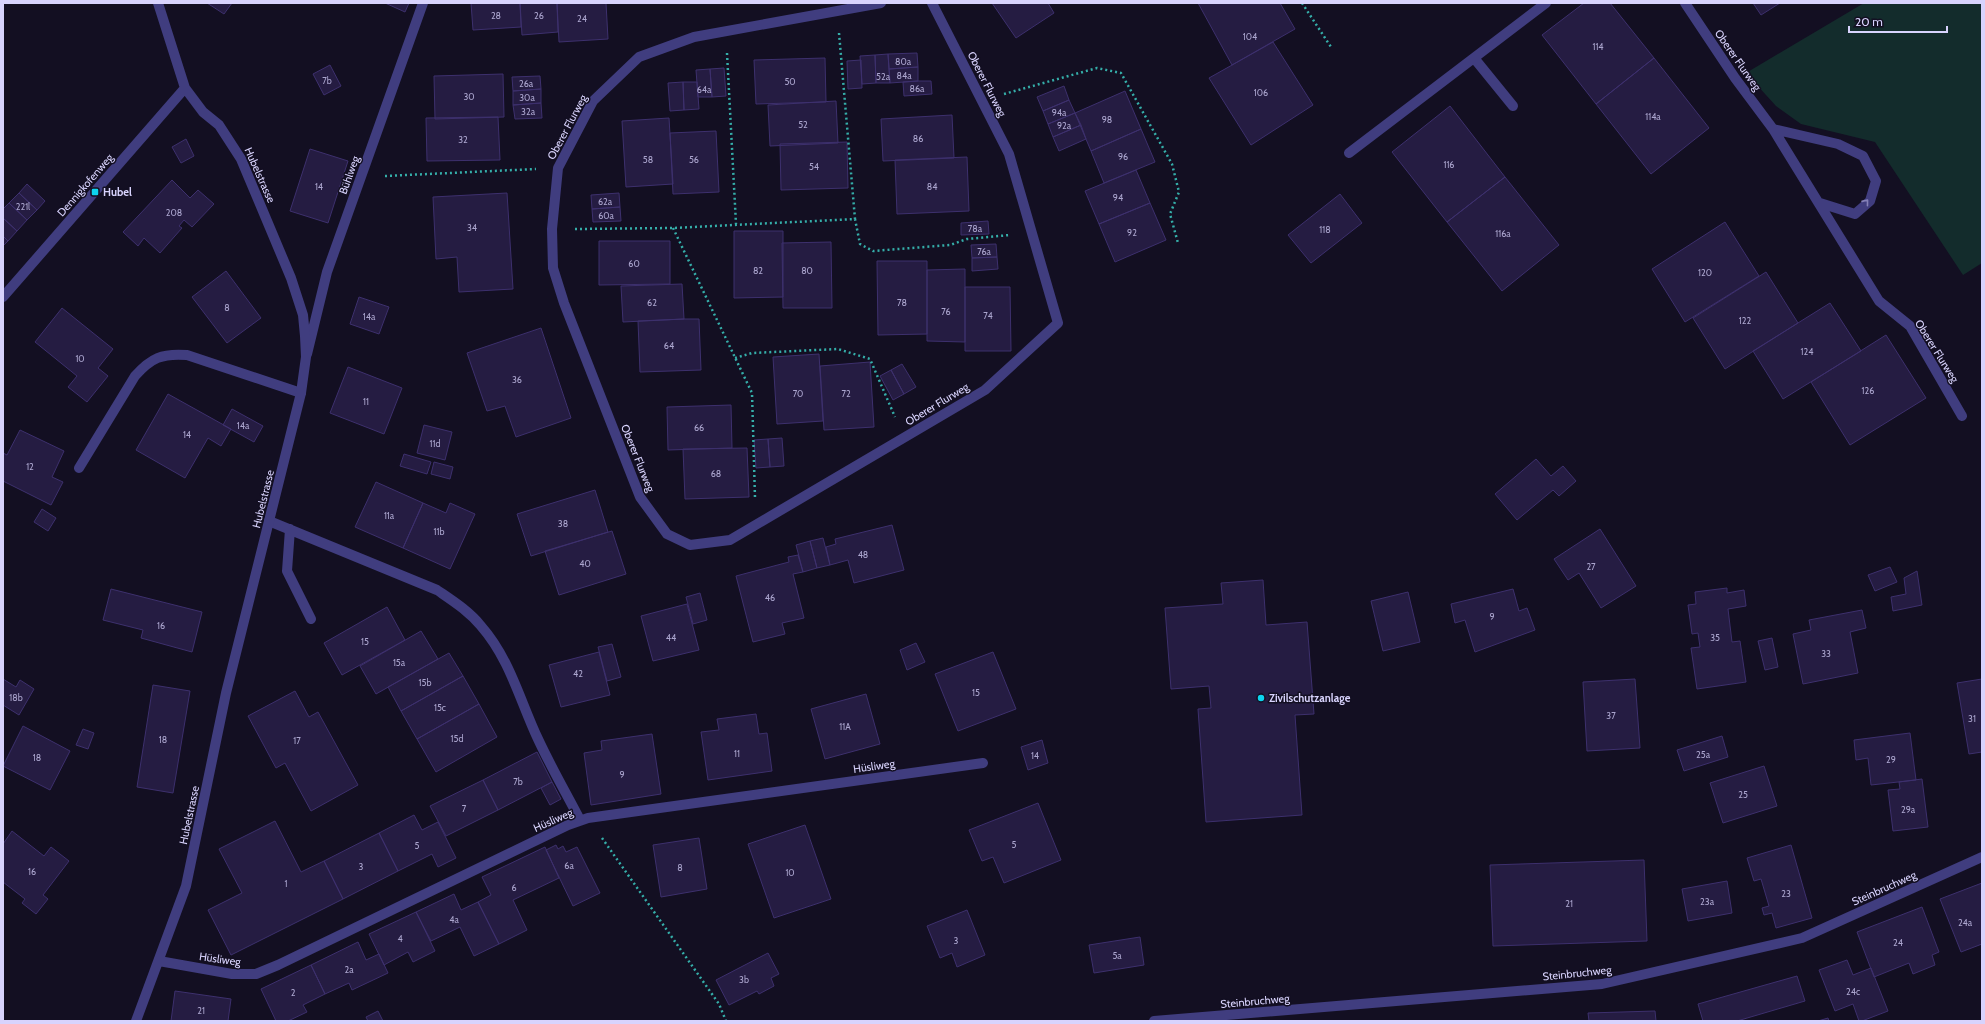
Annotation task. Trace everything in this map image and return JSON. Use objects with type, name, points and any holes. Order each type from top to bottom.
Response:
[{"type":"street","name":"Hubelstrasse","points":[[136,1021],[186,886],[226,693],[301,393],[306,357],[303,315],[291,278],[241,159],[219,125],[203,112],[185,88],[158,3]]},
{"type":"street","name":"Bühlweg","points":[[306,357],[327,272],[423,3]]},
{"type":"street","name":"Oberer Flurweg","points":[[882,3],[694,37],[639,56],[593,100],[558,168],[552,229],[553,268],[564,303],[640,497],[667,534],[690,544],[730,540],[985,390],[1058,323],[1009,154],[932,3]]},
{"type":"street","points":[[1349,152],[1546,3]]},
{"type":"street","name":"Oberer Flurweg","points":[[1684,3],[1735,78],[1773,129],[1879,301],[1910,326],[1962,416]]},
{"type":"street","points":[[1474,58],[1513,106]]},
{"type":"street","name":"Dennigkofenweg","points":[[3,297],[185,88]]},
{"type":"street","points":[[1773,129],[1838,144],[1863,156],[1876,181],[1870,201],[1855,214],[1820,203]]},
{"type":"street","points":[[79,468],[135,376],[146,363],[160,356],[173,354],[187,355],[301,393]]},
{"type":"street","points":[[269,521],[437,590],[461,606],[481,626],[498,648],[508,666],[538,739],[584,819]]},
{"type":"street","points":[[290,529],[286,571],[311,619]]},
{"type":"street","name":"Hüsliweg","points":[[159,961],[232,974],[256,974],[278,966],[584,819],[983,763]]},
{"type":"street","name":"Steinbruchweg","points":[[1154,1021],[1602,984],[1802,938],[1982,857]]},
{"type":"path","points":[[1302,3],[1331,47]]},
{"type":"path","points":[[837,11],[855,219],[860,244],[873,251],[950,245],[967,239],[1032,233]]},
{"type":"path","points":[[726,31],[736,224]]},
{"type":"path","points":[[981,100],[1097,68],[1122,73],[1172,164],[1179,192],[1170,214],[1178,243]]},
{"type":"path","points":[[384,176],[558,168]]},
{"type":"path","points":[[552,229],[672,228],[855,219]]},
{"type":"path","points":[[672,228],[752,393],[756,525]]},
{"type":"path","points":[[735,358],[752,353],[838,349],[870,359],[904,438]]},
{"type":"path","points":[[584,819],[719,1004],[726,1021]]},
{"type":"green space","points":[[1864,3],[1982,3],[1982,263],[1963,275],[1875,142],[1801,124],[1776,106],[1746,73]]},
{"type":"building","points":[[207,3],[232,3],[224,14]]},
{"type":"building","points":[[385,3],[409,3],[405,12]]},
{"type":"building","points":[[471,3],[520,3],[521,27],[473,30]]},
{"type":"building","points":[[520,3],[557,3],[558,32],[522,35]]},
{"type":"building","points":[[557,3],[606,3],[608,39],[559,42]]},
{"type":"building","points":[[992,3],[1048,3],[1054,13],[1016,38]]},
{"type":"building","points":[[1198,3],[1280,3],[1295,29],[1232,65]]},
{"type":"building","points":[[1584,3],[1610,3],[1654,58],[1596,104],[1542,35]]},
{"type":"building","points":[[1753,3],[1780,3],[1761,15]]},
{"type":"building","points":[[1273,42],[1313,105],[1251,145],[1209,78]]},
{"type":"building","points":[[917,53],[918,67],[889,69],[888,54]]},
{"type":"building","points":[[888,54],[890,83],[876,83],[875,55]]},
{"type":"building","points":[[875,55],[876,83],[862,84],[860,56]]},
{"type":"building","points":[[825,58],[826,102],[756,104],[754,60]]},
{"type":"building","points":[[1654,58],[1709,128],[1651,174],[1596,104]]},
{"type":"building","points":[[861,60],[862,88],[848,89],[847,61]]},
{"type":"building","points":[[330,65],[341,86],[324,95],[313,74]]},
{"type":"building","points":[[918,67],[918,81],[890,83],[889,69]]},
{"type":"building","points":[[724,68],[726,96],[712,97],[710,69]]},
{"type":"building","points":[[710,69],[712,97],[698,97],[696,70]]},
{"type":"building","points":[[503,74],[504,117],[435,119],[434,76]]},
{"type":"building","points":[[540,76],[541,89],[513,91],[512,77]]},
{"type":"building","points":[[931,81],[932,94],[904,96],[903,82]]},
{"type":"building","points":[[683,82],[684,110],[670,111],[668,83]]},
{"type":"building","points":[[683,82],[697,82],[699,109],[684,110]]},
{"type":"building","points":[[1064,86],[1069,100],[1043,111],[1037,97]]},
{"type":"building","points":[[541,89],[541,103],[513,105],[513,91]]},
{"type":"building","points":[[1125,91],[1141,129],[1091,151],[1075,113]]},
{"type":"building","points":[[1069,100],[1075,113],[1048,124],[1043,111]]},
{"type":"building","points":[[836,101],[838,143],[770,146],[768,105]]},
{"type":"building","points":[[541,103],[542,118],[515,119],[513,105]]},
{"type":"building","points":[[1450,106],[1505,177],[1447,222],[1392,152]]},
{"type":"building","points":[[1075,113],[1081,125],[1053,137],[1048,124]]},
{"type":"building","points":[[952,115],[954,158],[883,161],[881,119]]},
{"type":"building","points":[[498,117],[500,160],[427,161],[426,118]]},
{"type":"building","points":[[669,118],[673,184],[626,187],[622,121]]},
{"type":"building","points":[[1081,125],[1086,139],[1059,151],[1053,137]]},
{"type":"building","points":[[1141,129],[1155,162],[1104,183],[1091,151]]},
{"type":"building","points":[[716,131],[719,192],[673,194],[670,133]]},
{"type":"building","points":[[186,139],[194,156],[181,163],[172,147]]},
{"type":"building","points":[[847,142],[848,188],[781,190],[780,144]]},
{"type":"building","points":[[310,149],[348,161],[328,223],[290,211]]},
{"type":"building","points":[[967,157],[969,211],[897,214],[895,160]]},
{"type":"building","points":[[1136,170],[1150,203],[1099,224],[1085,191]]},
{"type":"building","points":[[1505,177],[1559,245],[1502,291],[1447,222]]},
{"type":"building","points":[[172,180],[190,198],[198,190],[214,204],[192,227],[184,220],[179,226],[182,228],[160,253],[144,238],[138,246],[123,232]]},
{"type":"building","points":[[27,184],[45,201],[37,210],[19,193]]},
{"type":"building","points":[[19,193],[37,210],[27,220],[9,203]]},
{"type":"building","points":[[507,193],[513,289],[459,292],[457,257],[436,259],[433,197]]},
{"type":"building","points":[[619,193],[620,207],[592,209],[591,195]]},
{"type":"building","points":[[1340,194],[1362,223],[1311,263],[1288,235]]},
{"type":"building","points":[[9,203],[27,220],[17,231],[3,218],[3,209]]},
{"type":"building","points":[[1150,203],[1166,240],[1115,262],[1099,224]]},
{"type":"building","points":[[620,207],[621,221],[593,222],[592,209]]},
{"type":"building","points":[[3,218],[17,231],[8,241],[3,236]]},
{"type":"building","points":[[988,221],[989,234],[961,235],[961,223]]},
{"type":"building","points":[[1725,222],[1759,276],[1685,322],[1652,269]]},
{"type":"building","points":[[734,231],[783,231],[783,297],[734,298]]},
{"type":"building","points":[[3,236],[8,241],[3,246]]},
{"type":"building","points":[[599,241],[670,241],[670,284],[599,285]]},
{"type":"building","points":[[831,242],[832,308],[783,308],[782,243]]},
{"type":"building","points":[[996,244],[997,257],[972,258],[971,245]]},
{"type":"building","points":[[997,257],[998,269],[972,271],[972,258]]},
{"type":"building","points":[[877,261],[927,261],[927,334],[878,335]]},
{"type":"building","points":[[965,269],[965,342],[927,341],[927,270]]},
{"type":"building","points":[[226,271],[261,318],[227,343],[192,297]]},
{"type":"building","points":[[1766,272],[1798,323],[1725,369],[1693,318]]},
{"type":"building","points":[[682,284],[684,319],[623,322],[621,286]]},
{"type":"building","points":[[965,287],[1010,287],[1011,351],[965,351]]},
{"type":"building","points":[[359,297],[389,307],[379,334],[350,324]]},
{"type":"building","points":[[1830,303],[1861,351],[1783,399],[1753,351]]},
{"type":"building","points":[[62,308],[113,349],[98,368],[108,376],[87,402],[68,387],[77,376],[35,342]]},
{"type":"building","points":[[699,319],[701,370],[640,372],[638,321]]},
{"type":"building","points":[[541,328],[571,418],[516,437],[505,406],[487,411],[467,353]]},
{"type":"building","points":[[1886,335],[1926,398],[1850,445],[1811,382]]},
{"type":"building","points":[[819,354],[823,421],[777,424],[773,357]]},
{"type":"building","points":[[870,362],[874,427],[824,430],[820,366]]},
{"type":"building","points":[[902,364],[916,387],[904,394],[891,370]]},
{"type":"building","points":[[348,367],[402,388],[384,434],[330,413]]},
{"type":"building","points":[[891,370],[904,394],[893,400],[880,376]]},
{"type":"building","points":[[168,394],[231,429],[221,446],[208,438],[185,478],[136,450]]},
{"type":"building","points":[[731,405],[732,448],[668,450],[667,407]]},
{"type":"building","points":[[232,409],[263,426],[254,442],[223,425]]},
{"type":"building","points":[[424,425],[452,432],[445,460],[417,453]]},
{"type":"building","points":[[20,430],[64,451],[52,477],[63,482],[51,505],[3,481],[3,453],[7,455]]},
{"type":"building","points":[[782,438],[784,466],[770,467],[768,439]]},
{"type":"building","points":[[768,439],[770,467],[756,468],[754,440]]},
{"type":"building","points":[[747,448],[749,497],[685,499],[683,449]]},
{"type":"building","points":[[404,454],[431,462],[427,474],[400,466]]},
{"type":"building","points":[[1536,459],[1551,476],[1563,466],[1576,481],[1559,496],[1553,490],[1517,520],[1495,494]]},
{"type":"building","points":[[434,462],[453,467],[450,479],[431,474]]},
{"type":"building","points":[[376,482],[423,503],[403,548],[355,527]]},
{"type":"building","points":[[595,490],[608,532],[531,556],[517,514]]},
{"type":"building","points":[[423,503],[446,513],[450,503],[475,514],[450,569],[403,548]]},
{"type":"building","points":[[42,509],[56,518],[48,531],[34,522]]},
{"type":"building","points":[[892,525],[904,570],[854,583],[848,560],[830,565],[826,547],[836,544],[835,539]]},
{"type":"building","points":[[1600,529],[1636,586],[1601,608],[1579,573],[1568,580],[1554,559]]},
{"type":"building","points":[[612,531],[626,574],[559,595],[545,551]]},
{"type":"building","points":[[823,538],[830,565],[817,568],[810,541]]},
{"type":"building","points":[[810,541],[817,568],[803,572],[796,545]]},
{"type":"building","points":[[798,555],[803,572],[793,574],[804,618],[782,623],[785,634],[753,642],[736,576],[789,562],[788,557]]},
{"type":"building","points":[[1890,567],[1897,582],[1875,591],[1868,575]]},
{"type":"building","points":[[1917,571],[1922,605],[1893,611],[1891,597],[1906,594],[1904,578]]},
{"type":"building","name":"Zivilschutzanlage","points":[[1263,580],[1266,625],[1307,622],[1314,714],[1295,715],[1302,815],[1206,822],[1198,709],[1211,708],[1209,686],[1171,689],[1165,608],[1223,604],[1221,583]]},
{"type":"building","points":[[1727,588],[1727,593],[1744,590],[1746,606],[1728,609],[1732,642],[1740,641],[1746,682],[1697,689],[1691,648],[1700,647],[1698,633],[1692,634],[1688,605],[1696,604],[1695,592]]},
{"type":"building","points":[[111,589],[202,612],[192,652],[141,638],[143,630],[103,620]]},
{"type":"building","points":[[1513,589],[1519,611],[1527,608],[1535,630],[1475,652],[1465,620],[1455,623],[1451,604]]},
{"type":"building","points":[[1408,592],[1420,642],[1383,651],[1371,601]]},
{"type":"building","points":[[700,593],[707,620],[693,624],[686,597]]},
{"type":"building","points":[[687,604],[699,650],[653,661],[641,616]]},
{"type":"building","points":[[387,607],[405,640],[342,675],[324,643]]},
{"type":"building","points":[[1862,610],[1866,628],[1850,632],[1858,673],[1803,684],[1793,634],[1811,630],[1809,620]]},
{"type":"building","points":[[421,631],[438,659],[376,694],[360,666]]},
{"type":"building","points":[[1772,638],[1778,667],[1765,670],[1758,641]]},
{"type":"building","points":[[916,643],[925,662],[907,670],[900,650]]},
{"type":"building","points":[[612,644],[621,677],[607,681],[598,647]]},
{"type":"building","points":[[599,652],[610,695],[561,707],[549,665]]},
{"type":"building","points":[[993,652],[1016,709],[958,731],[935,674]]},
{"type":"building","points":[[449,653],[463,676],[401,711],[388,687]]},
{"type":"building","points":[[463,676],[479,704],[417,739],[401,711]]},
{"type":"building","points":[[3,679],[16,687],[20,680],[34,689],[19,715],[3,705]]},
{"type":"building","points":[[1635,679],[1640,748],[1587,751],[1583,682]]},
{"type":"building","points":[[1982,679],[1982,752],[1969,754],[1957,683]]},
{"type":"building","points":[[153,685],[190,691],[173,793],[137,787]]},
{"type":"building","points":[[295,691],[309,717],[318,712],[358,785],[311,811],[285,763],[276,768],[248,716]]},
{"type":"building","points":[[866,694],[880,744],[825,759],[811,709]]},
{"type":"building","points":[[479,704],[497,737],[436,772],[417,739]]},
{"type":"building","points":[[756,714],[759,734],[767,733],[772,771],[708,780],[701,732],[719,730],[717,719]]},
{"type":"building","points":[[23,726],[70,751],[50,790],[3,766]]},
{"type":"building","points":[[83,729],[94,733],[88,749],[76,745]]},
{"type":"building","points":[[1910,733],[1916,780],[1871,785],[1868,758],[1856,760],[1854,740]]},
{"type":"building","points":[[652,734],[661,794],[591,805],[584,753],[602,750],[601,741]]},
{"type":"building","points":[[1722,736],[1728,757],[1684,771],[1677,750]]},
{"type":"building","points":[[1042,740],[1048,763],[1028,770],[1021,747]]},
{"type":"building","points":[[537,752],[552,782],[498,810],[483,780]]},
{"type":"building","points":[[1764,766],[1777,806],[1723,823],[1710,783]]},
{"type":"building","points":[[1922,779],[1928,827],[1893,831],[1888,790],[1900,789],[1899,782]]},
{"type":"building","points":[[483,780],[498,810],[446,836],[430,806]]},
{"type":"building","points":[[552,782],[561,799],[550,805],[541,788]]},
{"type":"building","points":[[1038,803],[1061,860],[1004,883],[993,857],[982,861],[969,830]]},
{"type":"building","points":[[414,815],[422,830],[438,822],[456,858],[438,867],[432,854],[398,871],[379,833]]},
{"type":"building","points":[[275,821],[301,872],[324,861],[343,899],[231,955],[208,910],[242,893],[219,849]]},
{"type":"building","points":[[805,825],[831,899],[774,918],[748,844]]},
{"type":"building","points":[[12,831],[44,856],[51,847],[69,861],[43,895],[48,899],[36,914],[22,903],[25,899],[3,882],[3,844]]},
{"type":"building","points":[[379,833],[398,871],[343,899],[324,861]]},
{"type":"building","points":[[699,838],[707,889],[661,897],[653,845]]},
{"type":"building","points":[[556,845],[558,849],[563,846],[566,852],[577,847],[600,893],[573,906],[546,850]]},
{"type":"building","points":[[1791,845],[1812,918],[1776,928],[1772,913],[1764,915],[1762,908],[1769,906],[1761,879],[1754,881],[1747,858]]},
{"type":"building","points":[[545,847],[559,878],[513,900],[527,930],[499,944],[478,902],[491,895],[482,877]]},
{"type":"building","points":[[1644,860],[1647,941],[1493,946],[1490,865]]},
{"type":"building","points":[[1727,881],[1732,913],[1688,921],[1682,889]]},
{"type":"building","points":[[1982,883],[1982,944],[1961,952],[1940,899]]},
{"type":"building","points":[[454,894],[461,910],[478,902],[499,944],[474,956],[460,927],[431,941],[416,912]]},
{"type":"building","points":[[1922,907],[1939,952],[1932,955],[1935,965],[1913,974],[1909,963],[1874,977],[1857,932]]},
{"type":"building","points":[[967,910],[985,955],[957,967],[952,953],[940,958],[927,926]]},
{"type":"building","points":[[416,912],[435,951],[413,962],[408,952],[384,965],[369,934]]},
{"type":"building","points":[[1140,937],[1144,965],[1094,973],[1089,945]]},
{"type":"building","points":[[358,942],[366,960],[379,954],[388,973],[352,990],[349,983],[325,994],[311,965]]},
{"type":"building","points":[[768,953],[779,974],[771,978],[774,986],[759,994],[757,991],[729,1005],[716,980]]},
{"type":"building","points":[[1847,960],[1853,975],[1871,968],[1888,1011],[1859,1021],[1853,1004],[1835,1011],[1819,970]]},
{"type":"building","points":[[311,965],[325,994],[303,1005],[307,1012],[288,1021],[276,1021],[261,989]]},
{"type":"building","points":[[1797,976],[1805,1001],[1737,1021],[1703,1021],[1698,1004]]},
{"type":"building","points":[[175,991],[231,999],[228,1021],[171,1021]]},
{"type":"building","points":[[378,1011],[383,1021],[368,1021],[366,1017]]},
{"type":"building","points":[[1655,1011],[1656,1021],[1589,1021],[1588,1013]]},
{"type":"building","points":[[1828,1018],[1829,1021],[1818,1021]]},
{"type":"place","name":"Hubel","points":[[95,192]]},
{"type":"place","name":"Zivilschutzanlage","points":[[1261,698]]}]
